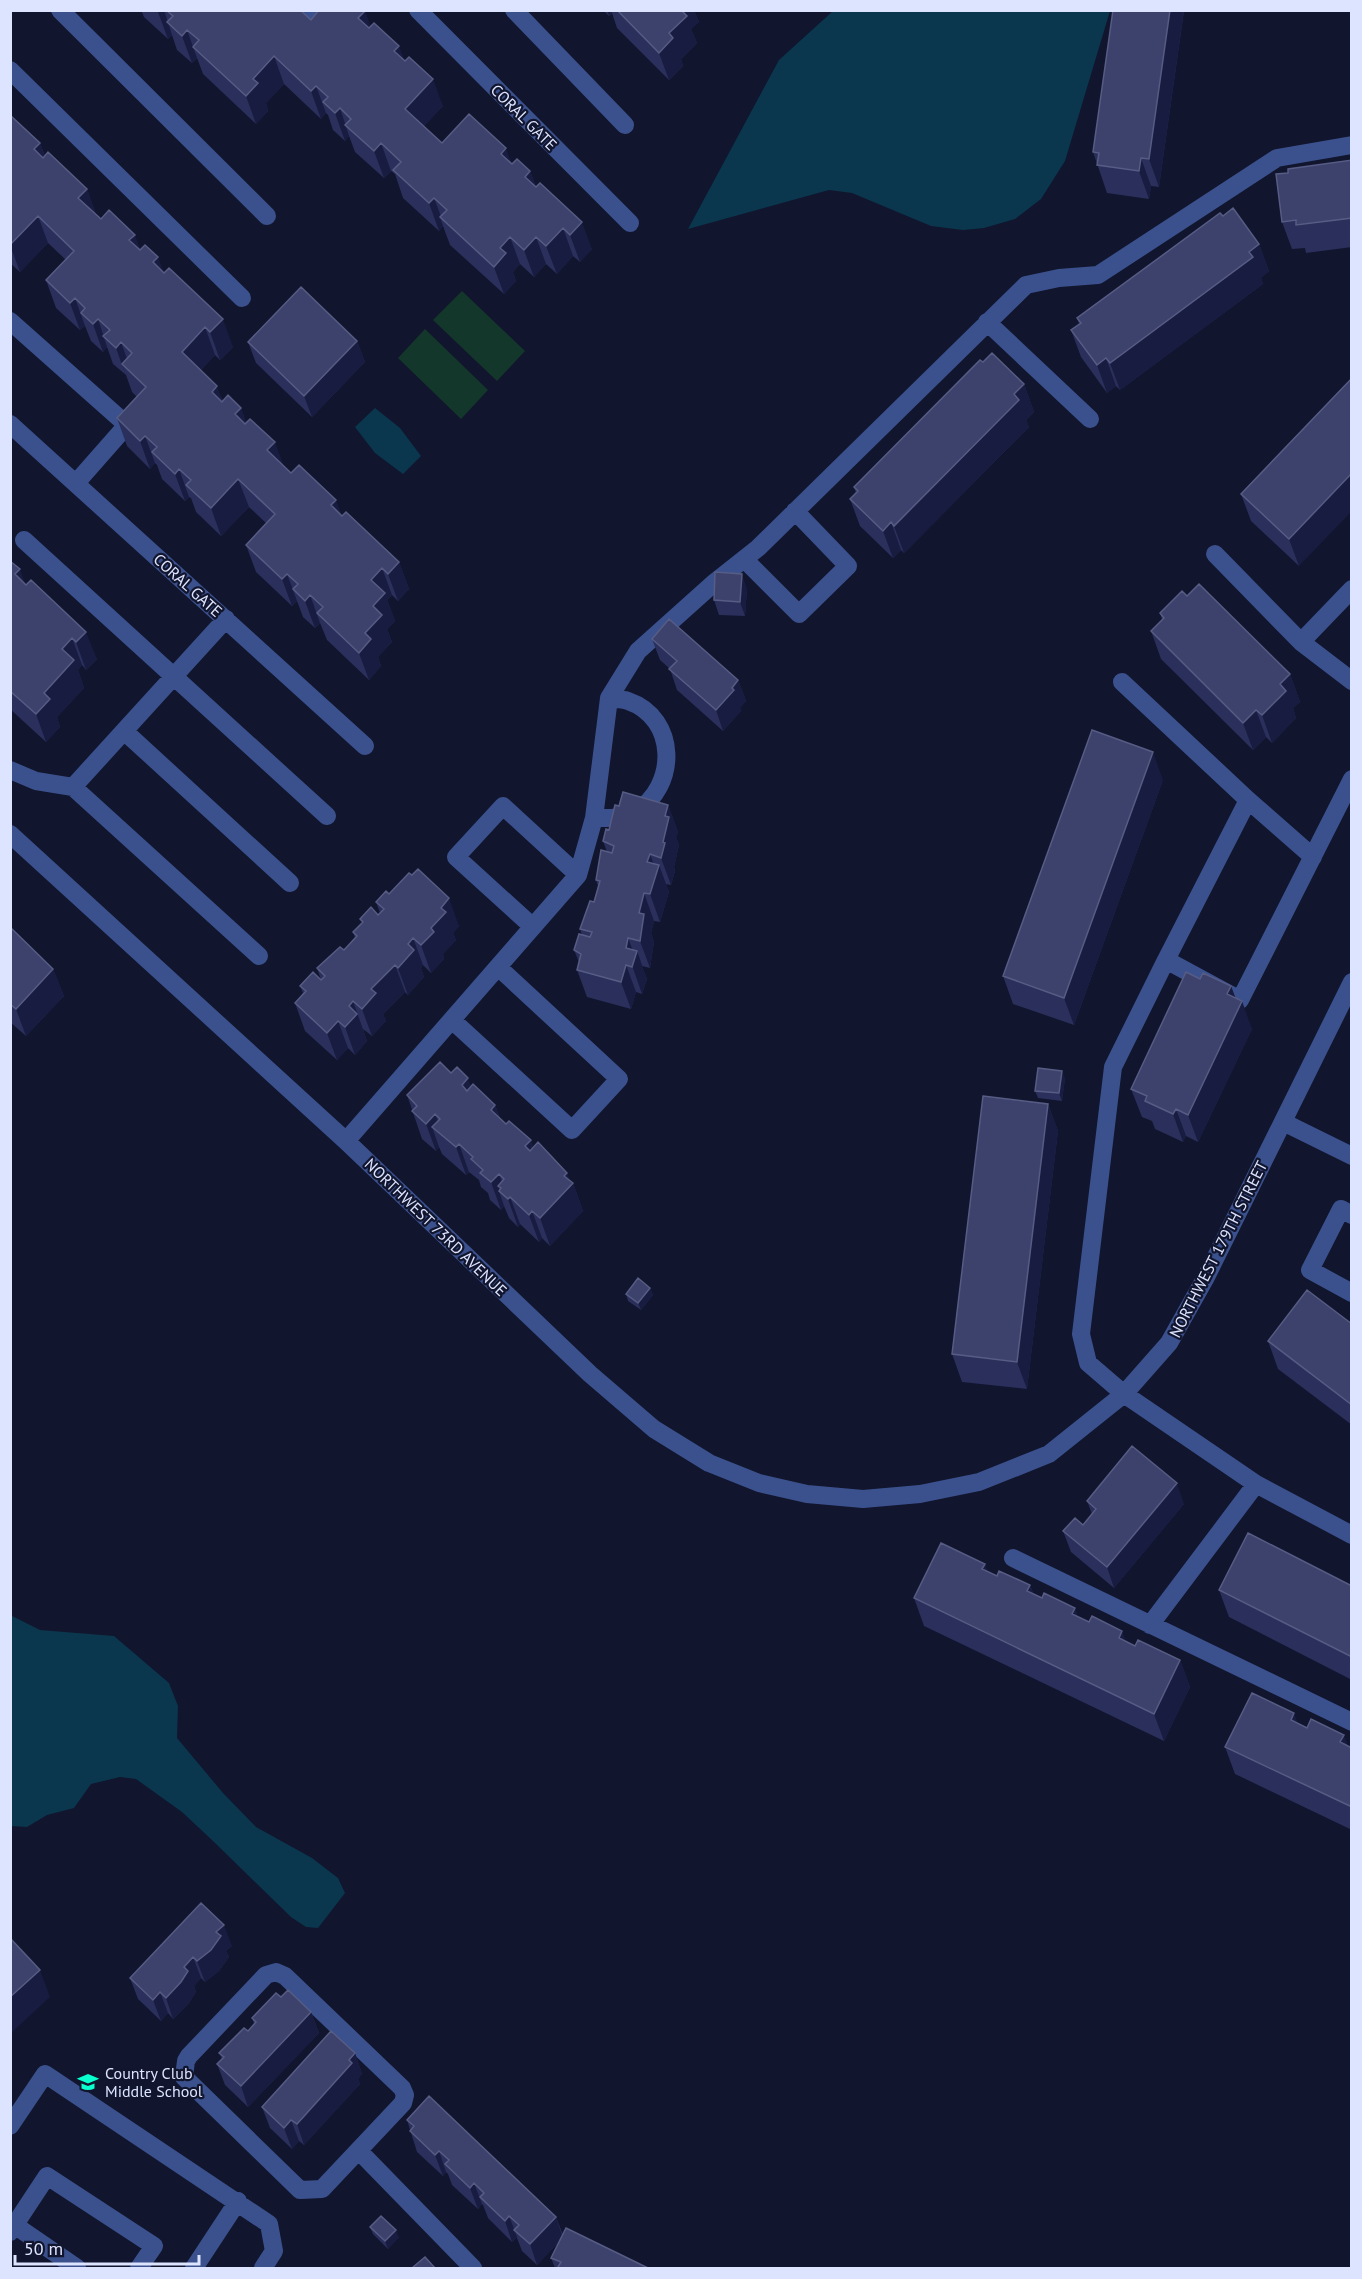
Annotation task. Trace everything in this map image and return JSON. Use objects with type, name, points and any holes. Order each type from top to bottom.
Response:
[{"type":"street","points":[[60,10],[267,216]]},
{"type":"street","points":[[307,10],[323,27],[340,10]]},
{"type":"street","name":"CORAL GATE","points":[[418,10],[630,223]]},
{"type":"street","points":[[514,10],[625,125]]},
{"type":"street","points":[[10,70],[242,298]]},
{"type":"street","points":[[346,1141],[578,875],[594,818],[609,698],[638,651],[795,512],[1026,285],[1059,278],[1098,275],[1277,158],[1352,145]]},
{"type":"street","points":[[10,321],[127,425],[76,483]]},
{"type":"street","points":[[987,322],[1090,419]]},
{"type":"street","name":"CORAL GATE","points":[[10,424],[365,746]]},
{"type":"street","points":[[744,559],[799,614],[848,566],[795,512]]},
{"type":"street","points":[[24,540],[327,816]]},
{"type":"street","points":[[1215,554],[1301,642],[1352,681]]},
{"type":"street","points":[[1301,642],[1352,589]]},
{"type":"street","points":[[73,787],[226,619]]},
{"type":"street","points":[[1122,682],[1248,800],[1313,857]]},
{"type":"street","points":[[594,818],[614,819],[633,813],[649,801],[661,785],[667,766],[666,746],[659,727],[646,712],[629,702],[609,698]]},
{"type":"street","points":[[124,731],[290,883]]},
{"type":"street","points":[[10,770],[36,781],[73,787],[259,956]]},
{"type":"street","points":[[1166,960],[1240,1000],[1352,779]]},
{"type":"street","points":[[1248,800],[1113,1067],[1081,1334],[1088,1363],[1124,1394],[1256,1484],[1352,1534]]},
{"type":"street","points":[[533,927],[456,857],[503,806],[578,875]]},
{"type":"street","name":"NORTHWEST 73RD AVENUE","points":[[10,834],[346,1141],[590,1374],[654,1429],[709,1463],[759,1483],[807,1494],[863,1499],[920,1494]]},
{"type":"street","points":[[452,1020],[572,1130],[619,1079],[498,967]]},
{"type":"street","name":"NORTHWEST 179TH STREET","points":[[920,1494],[979,1482],[1049,1454],[1124,1394],[1169,1343],[1206,1277],[1352,982]]},
{"type":"street","points":[[1283,1122],[1352,1156]]},
{"type":"street","points":[[1352,1215],[1341,1209],[1310,1270],[1352,1293]]},
{"type":"street","points":[[1150,1625],[1256,1484]]},
{"type":"street","points":[[1013,1558],[1352,1722]]},
{"type":"street","points":[[276,1972],[285,1976],[402,2088],[405,2095],[403,2103],[359,2151],[322,2189],[300,2190],[184,2077],[189,2056],[266,1975],[276,1972]]},
{"type":"street","points":[[10,2126],[45,2074],[269,2224],[274,2251],[263,2268]]},
{"type":"street","points":[[359,2151],[473,2268]]},
{"type":"street","points":[[77,2268],[12,2227],[47,2176],[154,2246],[139,2268]]},
{"type":"street","points":[[194,2268],[237,2201]]},
{"type":"green space","points":[[462,291],[525,351],[497,381],[433,320]]},
{"type":"green space","points":[[425,329],[488,390],[461,419],[398,358]]},
{"type":"water","points":[[833,11],[1110,11],[1065,161],[1041,199],[1015,219],[984,228],[963,230],[931,226],[852,193],[829,190],[688,229],[779,60]]},
{"type":"water","points":[[375,408],[400,428],[421,456],[403,474],[375,453],[355,427]]},
{"type":"water","points":[[10,1615],[40,1630],[114,1636],[169,1683],[178,1706],[177,1738],[223,1793],[256,1827],[312,1858],[338,1878],[345,1893],[318,1928],[306,1927],[291,1917],[182,1812],[136,1779],[120,1777],[91,1784],[74,1808],[47,1815],[27,1827],[11,1826]]},
{"type":"building","points":[[166,10],[300,10],[311,20],[319,10],[364,10],[358,18],[369,28],[374,23],[399,46],[394,51],[405,61],[409,57],[433,79],[405,109],[442,143],[469,114],[506,148],[501,154],[512,164],[517,159],[530,171],[525,177],[536,187],[540,183],[582,222],[570,235],[563,228],[546,246],[536,237],[524,250],[510,237],[500,248],[506,253],[494,267],[440,217],[447,210],[434,198],[429,203],[393,170],[401,162],[381,143],[374,151],[345,125],[351,119],[340,108],[335,113],[323,102],[328,97],[316,86],[311,91],[274,56],[253,79],[258,83],[246,96],[193,47],[199,40],[187,30],[182,36],[167,22],[173,16]]},
{"type":"building","points":[[617,10],[681,10],[687,16],[669,33],[673,38],[659,53]]},
{"type":"building","points":[[1113,10],[1170,10],[1149,159],[1141,158],[1139,171],[1097,165],[1099,153],[1093,152]]},
{"type":"building","points":[[10,115],[40,143],[34,149],[43,158],[48,152],[87,189],[78,198],[101,219],[109,210],[135,235],[129,240],[140,250],[145,245],[158,257],[153,262],[164,273],[169,268],[223,319],[210,332],[205,327],[182,352],[217,386],[212,392],[222,402],[228,395],[241,408],[235,414],[245,424],[250,419],[275,442],[267,450],[291,473],[299,465],[336,500],[331,505],[342,516],[346,512],[399,562],[388,574],[382,568],[371,580],[385,593],[373,606],[382,615],[365,633],[371,639],[359,653],[317,613],[323,607],[310,595],[305,601],[293,589],[298,584],[287,574],[282,579],[246,545],[275,514],[238,479],[211,508],[186,485],[191,480],[179,469],[175,474],[152,452],[157,447],[145,436],[140,441],[117,418],[146,387],[122,364],[132,353],[121,342],[116,348],[103,336],[110,330],[98,319],[93,324],[81,313],[85,308],[75,298],[70,303],[46,280],[74,251],[38,216],[10,245]]},
{"type":"building","points":[[1352,160],[1352,218],[1296,225],[1296,220],[1282,222],[1276,174],[1288,173],[1288,169]]},
{"type":"building","points":[[1233,208],[1259,244],[1249,252],[1253,257],[1110,363],[1106,358],[1097,365],[1071,330],[1081,323],[1077,318],[1220,213],[1223,216]]},
{"type":"building","points":[[301,287],[357,341],[304,396],[248,342]]},
{"type":"building","points":[[992,353],[1024,384],[1014,394],[1019,400],[894,526],[891,522],[883,531],[850,499],[858,491],[854,487],[980,360],[983,362]]},
{"type":"building","points":[[1352,378],[1352,473],[1289,539],[1241,494]]},
{"type":"building","points":[[10,561],[20,569],[15,574],[26,585],[31,580],[86,632],[76,642],[72,638],[62,649],[74,660],[44,693],[50,699],[36,714],[10,691]]},
{"type":"building","points":[[715,572],[742,574],[740,602],[714,600]]},
{"type":"building","points":[[1199,584],[1290,674],[1280,684],[1286,691],[1262,715],[1256,710],[1243,723],[1151,631],[1164,618],[1160,613],[1182,591],[1187,596]]},
{"type":"building","points":[[669,619],[738,680],[732,688],[734,690],[716,710],[669,669],[677,661],[652,639]]},
{"type":"building","points":[[1092,730],[1153,752],[1064,998],[1003,976]]},
{"type":"building","points":[[623,792],[668,805],[665,816],[669,817],[661,858],[650,854],[647,862],[659,865],[650,894],[644,893],[639,913],[644,914],[640,941],[628,938],[626,948],[637,951],[632,967],[626,965],[621,982],[577,970],[581,954],[574,950],[579,934],[590,937],[592,932],[580,929],[590,901],[594,902],[600,881],[596,880],[601,850],[612,853],[614,846],[603,841],[606,829],[609,830],[615,805],[619,806]]},
{"type":"building","points":[[418,869],[449,898],[441,908],[446,912],[431,928],[434,932],[421,945],[413,938],[408,944],[414,950],[398,968],[395,965],[371,989],[376,993],[362,1009],[353,1001],[349,1006],[357,1014],[345,1027],[338,1021],[327,1033],[295,1003],[306,991],[300,986],[313,972],[321,980],[325,976],[317,968],[340,947],[344,950],[357,936],[353,932],[363,922],[360,919],[371,907],[378,915],[384,909],[376,902],[386,891],[389,894],[409,873],[412,875]]},
{"type":"building","points":[[10,927],[53,969],[16,1009],[10,1004]]},
{"type":"building","points":[[1186,972],[1200,979],[1203,973],[1231,986],[1227,994],[1242,1001],[1188,1115],[1176,1109],[1173,1114],[1145,1101],[1147,1096],[1131,1089]]},
{"type":"building","points":[[440,1062],[451,1073],[457,1067],[468,1078],[462,1085],[467,1091],[473,1084],[495,1105],[491,1110],[506,1124],[509,1121],[531,1140],[525,1146],[530,1151],[538,1142],[567,1173],[564,1176],[573,1183],[540,1218],[532,1211],[529,1215],[510,1197],[508,1199],[499,1191],[501,1188],[498,1186],[504,1179],[499,1174],[491,1182],[480,1173],[483,1170],[471,1159],[473,1157],[459,1144],[456,1147],[432,1127],[440,1119],[435,1114],[426,1124],[412,1111],[417,1106],[407,1095]]},
{"type":"building","points":[[1038,1068],[1062,1071],[1059,1093],[1035,1091]]},
{"type":"building","points":[[983,1096],[1048,1104],[1017,1362],[952,1354]]},
{"type":"building","points":[[638,1278],[650,1288],[638,1303],[626,1294]]},
{"type":"building","points":[[1307,1290],[1352,1324],[1352,1405],[1268,1341]]},
{"type":"building","points":[[1132,1446],[1177,1483],[1107,1567],[1063,1531],[1075,1518],[1083,1525],[1096,1509],[1087,1501]]},
{"type":"building","points":[[1248,1533],[1352,1586],[1352,1657],[1219,1590]]},
{"type":"building","points":[[941,1543],[985,1564],[982,1569],[997,1576],[999,1571],[1030,1585],[1027,1591],[1042,1598],[1044,1593],[1075,1608],[1072,1614],[1089,1622],[1092,1616],[1122,1631],[1119,1638],[1135,1646],[1138,1640],[1180,1660],[1154,1714],[914,1598]]},
{"type":"building","points":[[1252,1693],[1294,1713],[1291,1720],[1307,1728],[1311,1719],[1344,1735],[1340,1742],[1352,1748],[1352,1807],[1225,1747]]},
{"type":"building","points":[[201,1903],[224,1925],[216,1932],[221,1936],[211,1950],[197,1961],[193,1957],[184,1967],[188,1971],[166,1998],[160,1992],[153,2000],[130,1978]]},
{"type":"building","points":[[10,1938],[40,1970],[10,1997]]},
{"type":"building","points":[[288,1990],[311,2012],[241,2086],[217,2064],[224,2057],[219,2053],[244,2028],[248,2031],[256,2022],[252,2018],[276,1993],[281,1997]]},
{"type":"building","points":[[331,2031],[355,2053],[349,2060],[352,2063],[297,2124],[291,2120],[284,2128],[262,2107]]},
{"type":"building","points":[[429,2096],[556,2217],[530,2244],[514,2230],[519,2225],[509,2216],[505,2221],[480,2197],[484,2193],[474,2183],[470,2188],[445,2164],[449,2160],[439,2151],[435,2155],[410,2131],[414,2126],[407,2120]]},
{"type":"building","points":[[381,2216],[396,2230],[385,2241],[370,2227]]},
{"type":"building","points":[[566,2228],[648,2268],[558,2267],[561,2262],[551,2258]]},
{"type":"building","points":[[425,2257],[435,2268],[412,2268]]},
{"type":"place","name":"Country Club Middle School","points":[[88,2082]]}]
